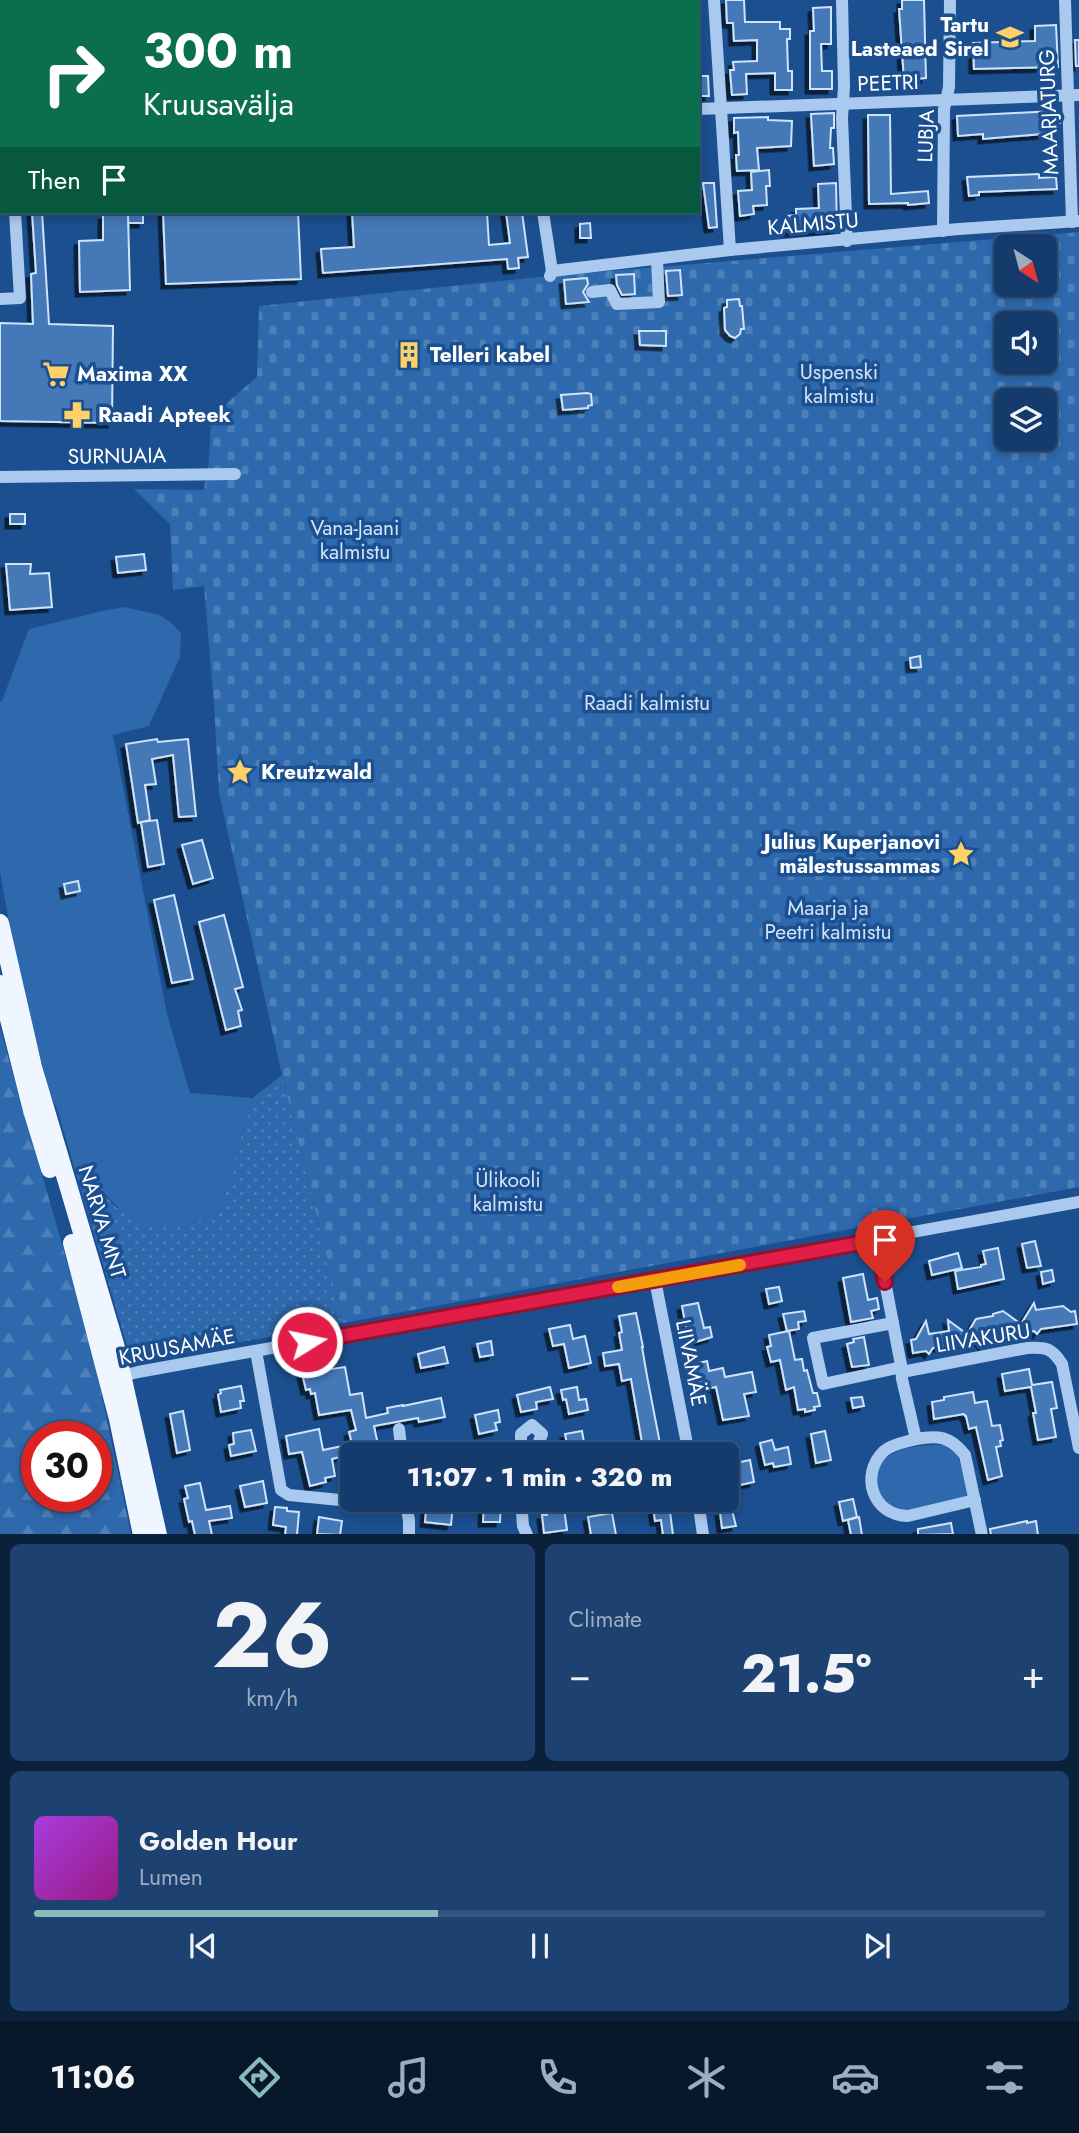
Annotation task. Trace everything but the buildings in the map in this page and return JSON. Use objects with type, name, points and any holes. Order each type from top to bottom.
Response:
[{"type":"main road","name":"NARVA MNT","points":[[0,923],[33,1067],[115,1343],[116,1378]]},
{"type":"main road","name":"NARVA MNT","points":[[0,984],[32,1110],[84,1283],[116,1378],[145,1534]]},
{"type":"street","points":[[714,0],[730,250]]},
{"type":"street","points":[[842,0],[847,241]]},
{"type":"street","name":"LUBJA","points":[[943,231],[944,110],[949,87],[950,0]]},
{"type":"street","name":"MAARJATURG","points":[[1065,0],[1073,95],[1076,222]]},
{"type":"street","name":"PEETRI","points":[[700,109],[1073,95]]},
{"type":"street","points":[[0,299],[20,298],[15,214]]},
{"type":"street","name":"KALMISTU","points":[[543,214],[551,273],[730,250],[1076,222]]},
{"type":"street","points":[[592,292],[610,290],[617,304],[659,302],[657,259]]},
{"type":"street","name":"SURNUAIA","points":[[0,477],[235,474]]},
{"type":"street","name":"KRUUSAMÄE","points":[[116,1378],[1079,1202]]},
{"type":"street","points":[[877,1240],[916,1439]]},
{"type":"street","name":"LIIVAMÄE","points":[[655,1280],[687,1442]]},
{"type":"street","points":[[893,1323],[813,1338],[824,1384],[902,1369]]},
{"type":"street","name":"LIIVAKURU","points":[[902,1369],[1027,1348],[1055,1352],[1062,1364],[1079,1448]]},
{"type":"street","points":[[256,1351],[281,1490],[289,1495],[340,1500]]},
{"type":"street","points":[[521,1442],[521,1434],[532,1425],[542,1434],[539,1442]]},
{"type":"street","points":[[399,1429],[401,1442]]},
{"type":"street","points":[[975,1500],[898,1516],[886,1511],[873,1493],[873,1469],[886,1450],[916,1439],[947,1439],[957,1445],[965,1455],[968,1465],[975,1500],[982,1534]]},
{"type":"street","points":[[408,1512],[408,1534]]},
{"type":"street","points":[[522,1512],[527,1534]]},
{"type":"street","points":[[700,1512],[704,1534]]},
{"type":"green space","name":"Maarja ja Peetri kalmistu","points":[[1079,232],[1079,1187],[343,1323],[282,1075],[219,793],[204,586],[173,590],[170,524],[134,489],[204,490],[209,461],[211,417],[257,377],[259,306],[550,276],[994,239],[994,298],[1057,298],[1055,234]]},
{"type":"green space","points":[[124,607],[160,615],[181,634],[180,657],[149,726],[113,735],[167,1014],[190,1093],[253,1098],[222,1200],[204,1220],[185,1226],[157,1226],[130,1219],[90,1179],[77,1177],[50,1093],[22,990],[0,871],[0,701],[29,629]]},
{"type":"green space","points":[[0,1028],[92,1349],[107,1421],[21,1421],[21,1512],[112,1512],[112,1444],[131,1534],[0,1534]]},
{"type":"green space","points":[[282,1075],[343,1323],[146,1360],[132,1356],[77,1177],[89,1179],[117,1208],[222,1200],[253,1098]]},
{"type":"green space","points":[[945,1445],[958,1455],[969,1494],[964,1498],[912,1512],[893,1510],[877,1487],[876,1474],[880,1464],[898,1451]]},
{"type":"slow traffic","points":[[618,1287],[740,1265]]},
{"type":"place","name":"Tartu Lasteaed Sirel","points":[[1010,37]]},
{"type":"place","name":"Telleri kabel","points":[[409,355]]},
{"type":"place","name":"Maxima XX","points":[[56,374]]},
{"type":"place","name":"Raadi Apteek","points":[[77,415]]},
{"type":"place","name":"Kreutzwald","points":[[240,772]]},
{"type":"place","name":"Julius Kuperjanovi mälestussammas","points":[[961,854]]},
{"type":"route","points":[[307,1342],[877,1240],[885,1282]]},
{"type":"park label","name":"Uspenski kalmistu","points":[[839,384]]},
{"type":"park label","name":"Vana-Jaani kalmistu","points":[[355,540]]},
{"type":"park label","name":"Raadi kalmistu","points":[[647,703]]},
{"type":"park label","name":"Ülikooli kalmistu","points":[[508,1192]]}]
